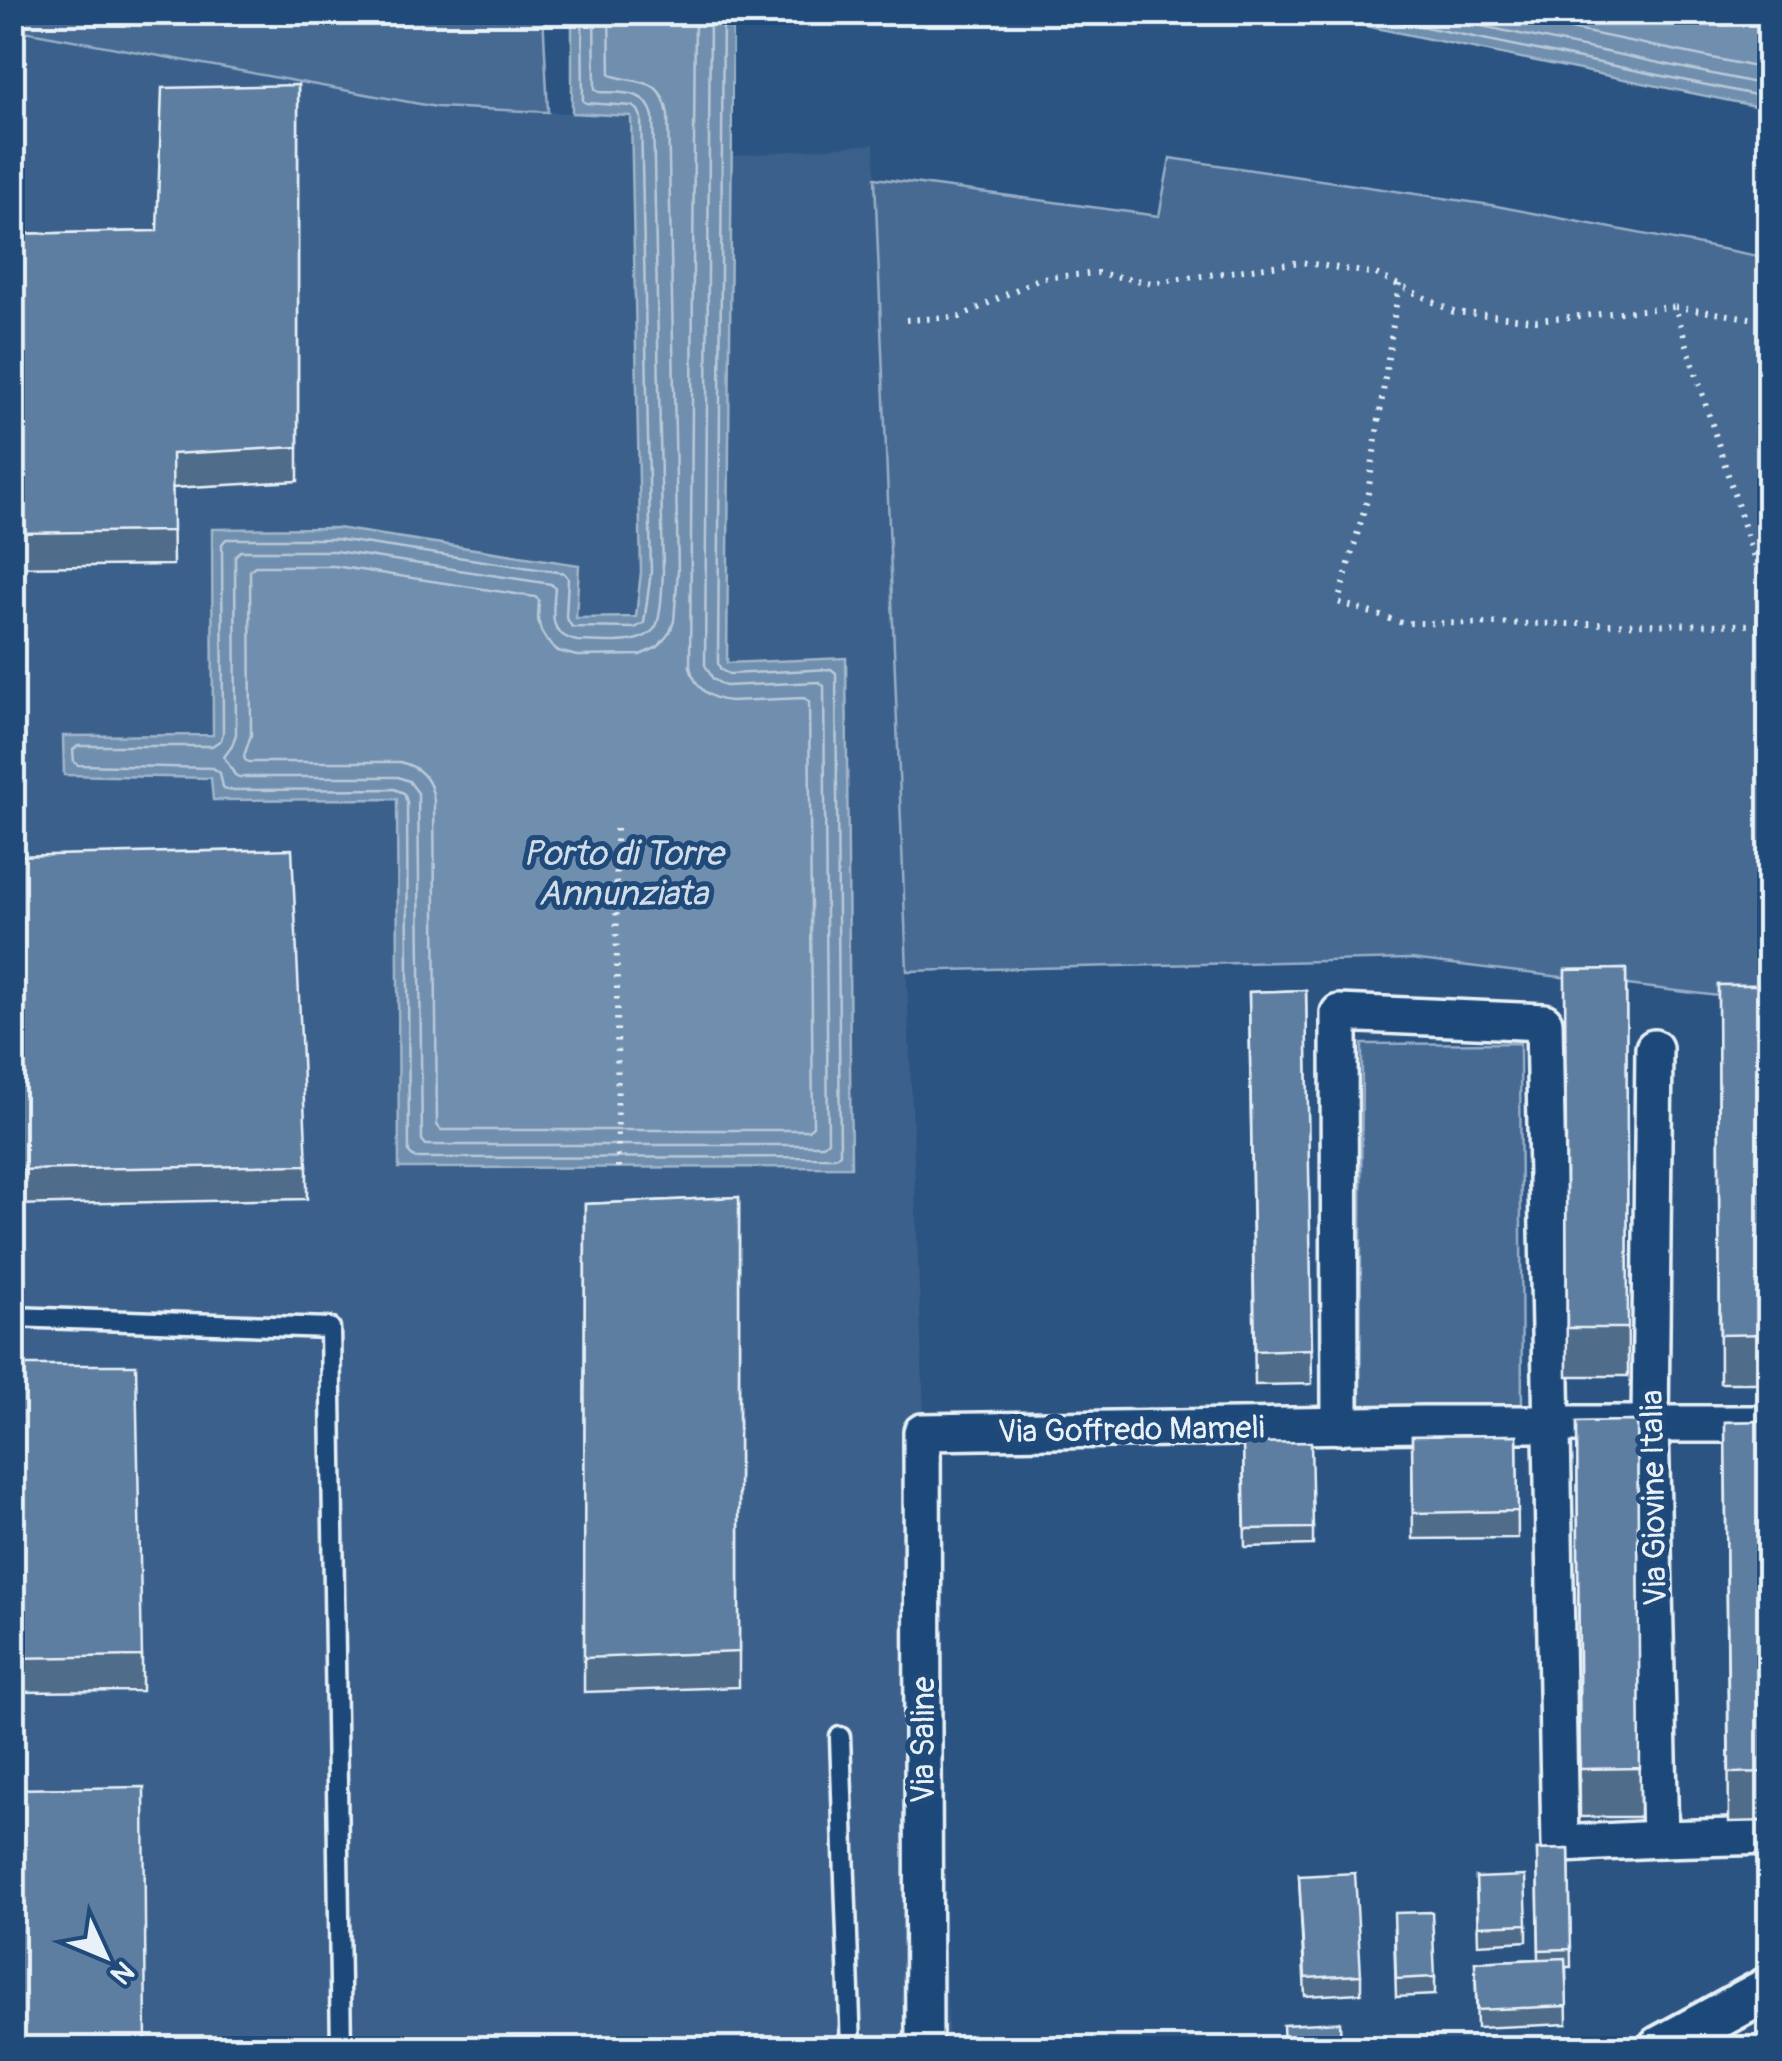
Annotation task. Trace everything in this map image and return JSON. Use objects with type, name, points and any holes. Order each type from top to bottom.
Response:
[{"type":"street","points":[[1340,1426],[1339,1013],[1544,1022],[1560,1844],[1770,1836]]},
{"type":"street","name":"Via Giovine Italia","points":[[1654,1048],[1650,1425],[1660,1839]]},
{"type":"street","name":"Via Goffredo Mameli","points":[[922,1432],[1770,1424]]},
{"type":"street","name":"Via Saline","points":[[922,1432],[924,2048]]},
{"type":"street","points":[[1660,2048],[1770,1988]]},
{"type":"lane","points":[[12,1317],[330,1328],[341,2048]]},
{"type":"lane","points":[[840,1737],[850,2048]]},
{"type":"path","points":[[906,320],[960,317],[1040,278],[1098,272],[1152,283],[1301,262],[1376,274],[1454,312],[1536,320],[1675,307],[1770,321]]},
{"type":"path","points":[[1398,284],[1367,500],[1338,602],[1402,623],[1770,625]]},
{"type":"path","points":[[1675,307],[1770,608]]},
{"type":"path","points":[[616,829],[618,1168]]},
{"type":"shaded area","points":[[12,13],[543,13],[548,112],[436,107],[13,29]]},
{"type":"shaded area","points":[[12,29],[436,107],[631,116],[641,572],[636,618],[576,618],[578,565],[212,530],[213,736],[63,736],[64,775],[212,778],[214,800],[397,799],[400,1168],[846,659],[727,664],[733,156],[874,144],[949,2048],[13,2048]]},
{"type":"shaded area","points":[[1170,158],[1491,205],[1769,258],[1769,1002],[1411,959],[907,971],[875,178],[1159,216]]},
{"type":"shaded area","points":[[1520,1043],[1522,1416],[1360,1414],[1362,1044]]},
{"type":"water","name":"Porto di Torre Annunziata","points":[[572,13],[733,13],[727,663],[846,658],[851,1167],[399,1168],[397,799],[213,800],[211,778],[64,775],[63,736],[213,735],[212,529],[337,528],[579,565],[576,618],[636,617],[641,572],[631,116],[572,113]]},
{"type":"water","points":[[1303,13],[1769,13],[1769,109]]},
{"type":"pier","points":[[738,12],[738,156],[733,156],[733,13]]},
{"type":"building","points":[[298,85],[298,447],[172,454],[173,531],[12,533],[12,234],[157,231],[162,88]]},
{"type":"building","points":[[292,849],[307,1165],[12,1170],[12,856]]},
{"type":"building","points":[[1626,969],[1628,1328],[1567,1328],[1565,970]]},
{"type":"building","points":[[1718,985],[1770,985],[1770,1334],[1720,1335]]},
{"type":"building","points":[[1306,990],[1312,1349],[1255,1351],[1249,992]]},
{"type":"building","points":[[739,1197],[739,1652],[584,1658],[585,1204]]},
{"type":"building","points":[[12,1365],[136,1365],[142,1656],[12,1658]]},
{"type":"building","points":[[1637,1421],[1640,1768],[1580,1769],[1577,1422]]},
{"type":"building","points":[[1770,1421],[1770,1772],[1729,1773],[1725,1422]]},
{"type":"building","points":[[1517,1435],[1518,1511],[1413,1513],[1412,1436]]},
{"type":"building","points":[[1311,1442],[1313,1528],[1245,1529],[1243,1443]]},
{"type":"building","points":[[144,1787],[146,2048],[12,2048],[12,1789]]},
{"type":"building","points":[[1569,1849],[1571,1949],[1539,1950],[1537,1850]]},
{"type":"building","points":[[1355,1873],[1361,1975],[1305,1978],[1299,1876]]},
{"type":"building","points":[[1525,1876],[1527,1924],[1478,1926],[1476,1878]]},
{"type":"building","points":[[1432,1912],[1435,1977],[1396,1979],[1394,1913]]},
{"type":"building","points":[[1565,1958],[1567,2006],[1477,2010],[1475,1962]]},
{"type":"building","points":[[1340,2022],[1341,2048],[1284,2048],[1283,2025]]}]
